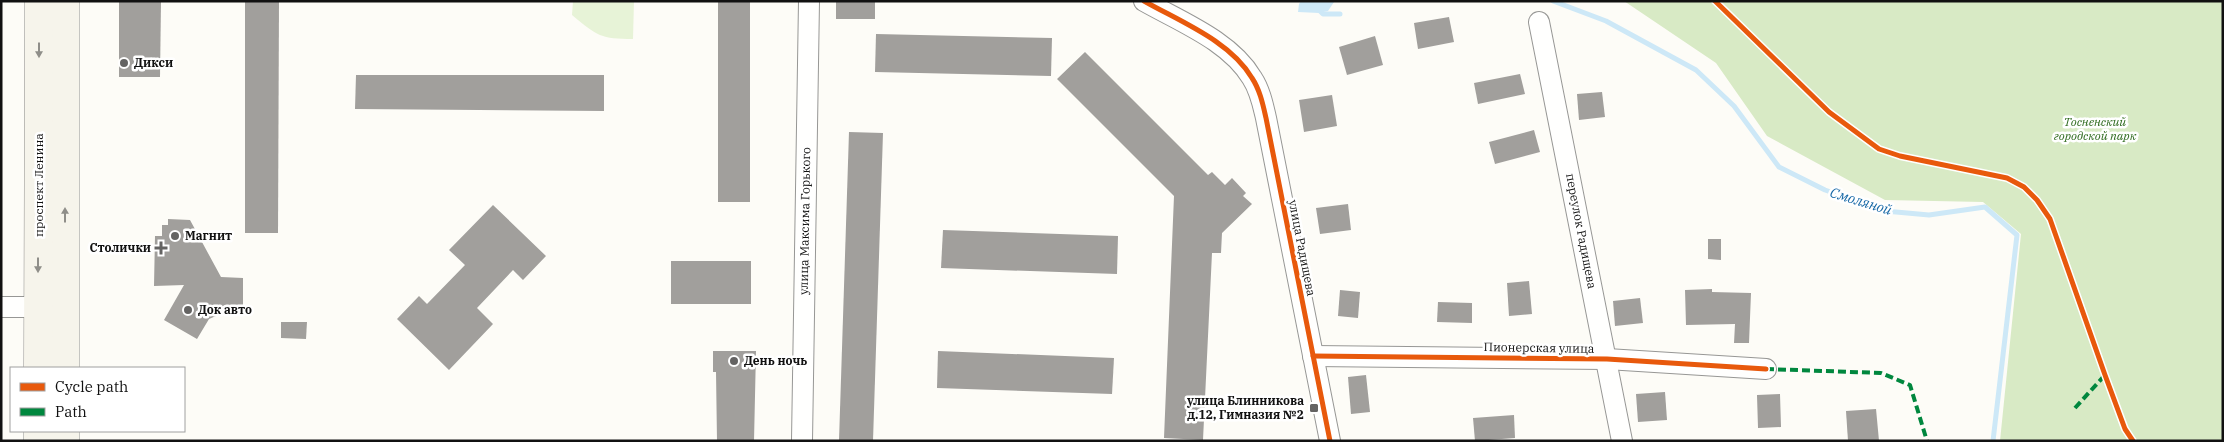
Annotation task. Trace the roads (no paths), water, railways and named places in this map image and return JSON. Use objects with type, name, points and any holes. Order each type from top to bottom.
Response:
[{"type":"main road","name":"проспект Ленина","points":[[38,367],[40,1]]},
{"type":"main road","points":[[65,1],[65,367]]},
{"type":"street","name":"улица Максима Горького","points":[[802,441],[809,1]]},
{"type":"street","name":"улица Радищева","points":[[1144,1],[1212,39],[1242,64],[1252,78],[1260,95],[1330,441]]},
{"type":"street","name":"переулок Радищева","points":[[1539,22],[1622,441]]},
{"type":"street","points":[[1,307],[65,307]]},
{"type":"street","name":"Пионерская улица","points":[[1313,356],[1607,359],[1766,369]]},
{"type":"water","points":[[1301,1],[1334,2],[1328,11],[1319,13],[1298,12]]},
{"type":"waterway","points":[[1310,1],[1323,14],[1340,14]]},
{"type":"waterway","name":"Смоляной","points":[[1553,1],[1606,21],[1696,70],[1734,106],[1779,167],[1825,190],[1885,211],[1929,215],[1985,207],[2017,235],[1993,441]]},
{"type":"place","name":"Дикси","points":[[124,63]]},
{"type":"place","name":"Магнит","points":[[175,236]]},
{"type":"place","name":"Столички","points":[[161,248]]},
{"type":"place","name":"Док авто","points":[[188,310]]},
{"type":"place","name":"День ночь","points":[[734,361]]},
{"type":"place","name":"улица Блинникова д.12, Гимназия №2","points":[[1314,408]]},
{"type":"park label","name":"Тосненский городской парк","points":[[2095,129]]}]
